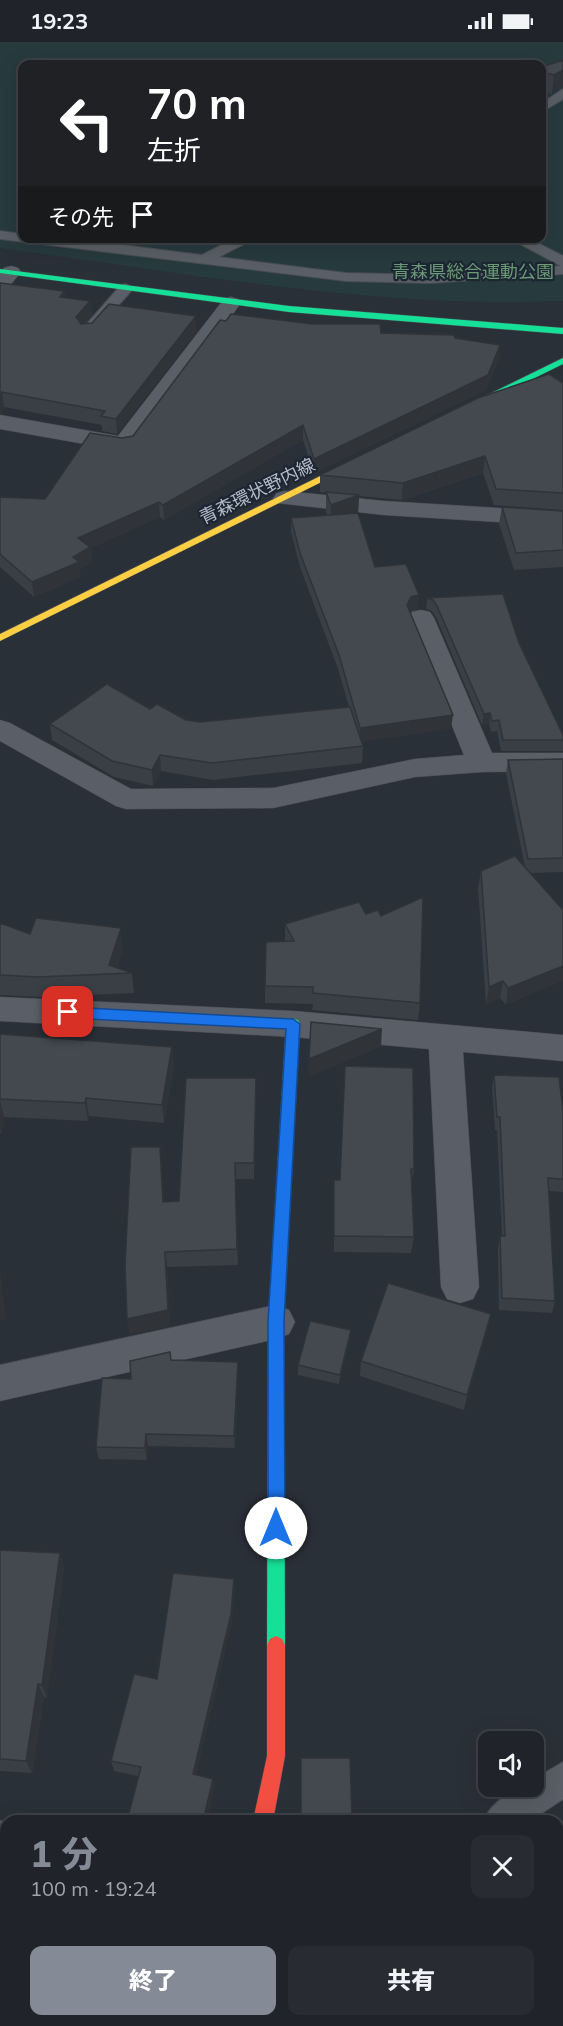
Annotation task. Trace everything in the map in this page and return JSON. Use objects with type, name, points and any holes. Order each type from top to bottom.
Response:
[{"type":"street","points":[[4,276],[126,288],[231,303],[330,313],[483,323],[563,331]]},
{"type":"street","points":[[0,422],[124,444],[231,303]]},
{"type":"street","points":[[447,417],[563,361]]},
{"type":"street","name":"青森環状野内線","points":[[0,638],[375,452]]},
{"type":"street","points":[[285,498],[384,508],[563,519]]},
{"type":"street","points":[[421,618],[482,763]]},
{"type":"street","points":[[0,729],[126,799],[273,798],[415,768],[482,763],[563,762]]},
{"type":"street","points":[[0,1009],[293,1024],[563,1048]]},
{"type":"street","points":[[264,1815],[276,1756],[276,1322],[293,1024]]},
{"type":"street","points":[[445,1036],[460,1287]]},
{"type":"street","points":[[0,1383],[276,1322]]},
{"type":"lane","points":[[546,105],[563,93]]},
{"type":"lane","points":[[0,235],[18,237]]},
{"type":"lane","points":[[66,243],[357,278],[431,279],[563,270]]},
{"type":"lane","points":[[201,261],[236,243]]},
{"type":"lane","points":[[526,243],[563,262]]},
{"type":"lane","points":[[87,333],[126,288]]},
{"type":"lane","points":[[509,1815],[563,1779]]},
{"type":"green space","name":"青森県総合運動公園","points":[[0,42],[563,42],[563,301],[422,300],[210,278],[0,248]]},
{"type":"building","points":[[563,60],[563,70],[554,75],[546,73],[546,66]]},
{"type":"building","points":[[0,283],[64,291],[60,297],[90,301],[76,317],[81,324],[92,323],[109,304],[196,316],[116,419],[101,416],[105,411],[2,392],[0,398]]},
{"type":"building","points":[[231,314],[312,324],[380,324],[381,333],[454,335],[455,338],[500,345],[488,375],[314,459],[303,425],[163,505],[159,502],[78,538],[90,547],[73,557],[79,562],[32,582],[0,554],[0,497],[45,499],[90,433],[122,438],[133,436],[220,320],[226,321]]},
{"type":"building","points":[[549,374],[563,383],[563,493],[496,489],[485,456],[403,483],[320,475],[478,398]]},
{"type":"building","points":[[326,492],[359,495],[331,505]]},
{"type":"building","points":[[502,507],[563,511],[563,550],[516,553]]},
{"type":"building","points":[[358,513],[375,567],[406,564],[419,595],[411,597],[407,605],[453,715],[360,728],[339,655],[300,553],[291,518]]},
{"type":"building","points":[[503,594],[519,643],[563,735],[563,740],[503,740],[499,720],[492,721],[490,713],[484,714],[437,606],[433,600],[427,598]]},
{"type":"building","points":[[107,684],[150,709],[157,704],[186,720],[200,722],[350,707],[363,746],[212,763],[160,755],[152,770],[112,761],[50,724]]},
{"type":"building","points":[[563,759],[563,858],[528,859],[508,760]]},
{"type":"building","points":[[515,856],[563,910],[563,966],[508,988],[503,981],[489,987],[481,871]]},
{"type":"building","points":[[423,897],[420,1003],[313,993],[313,987],[265,986],[266,942],[294,941],[285,924],[359,902],[366,914],[378,910],[381,916]]},
{"type":"building","points":[[36,918],[121,928],[109,965],[132,973],[38,977],[0,975],[0,923],[30,934]]},
{"type":"building","points":[[311,1022],[382,1029],[309,1059]]},
{"type":"building","points":[[0,1034],[172,1047],[162,1105],[86,1098],[85,1103],[0,1099]]},
{"type":"building","points":[[345,1066],[413,1068],[414,1169],[411,1169],[414,1237],[334,1236],[334,1180],[340,1180]]},
{"type":"building","points":[[494,1075],[559,1077],[563,1111],[563,1179],[548,1178],[555,1301],[502,1298],[500,1236],[505,1236],[500,1117],[497,1117]]},
{"type":"building","points":[[186,1078],[256,1078],[254,1163],[235,1163],[237,1249],[165,1252],[168,1310],[127,1319],[125,1265],[131,1147],[160,1147],[163,1202],[179,1201]]},
{"type":"building","points":[[388,1283],[491,1314],[467,1395],[361,1361]]},
{"type":"building","points":[[310,1321],[351,1330],[340,1375],[298,1365]]},
{"type":"building","points":[[170,1352],[171,1360],[238,1362],[234,1436],[146,1434],[145,1448],[96,1447],[102,1378],[131,1379],[130,1361]]},
{"type":"building","points":[[0,1550],[60,1553],[42,1685],[38,1684],[26,1761],[0,1759]]},
{"type":"building","points":[[173,1573],[234,1579],[231,1614],[193,1774],[213,1779],[204,1815],[129,1815],[141,1767],[111,1761],[134,1674],[157,1679]]},
{"type":"building","points":[[301,1758],[350,1758],[352,1815],[301,1815]]},
{"type":"traffic: fast","points":[[0,271],[289,309],[563,331]]},
{"type":"traffic: fast","points":[[462,410],[563,361]]},
{"type":"traffic: fast","points":[[276,1645],[276,1322],[293,1024]]},
{"type":"traffic: slow","points":[[0,638],[359,460]]},
{"type":"traffic: jam","points":[[264,1815],[276,1756],[276,1645]]},
{"type":"route","points":[[68,1012],[293,1024],[276,1322],[276,1528]]}]
